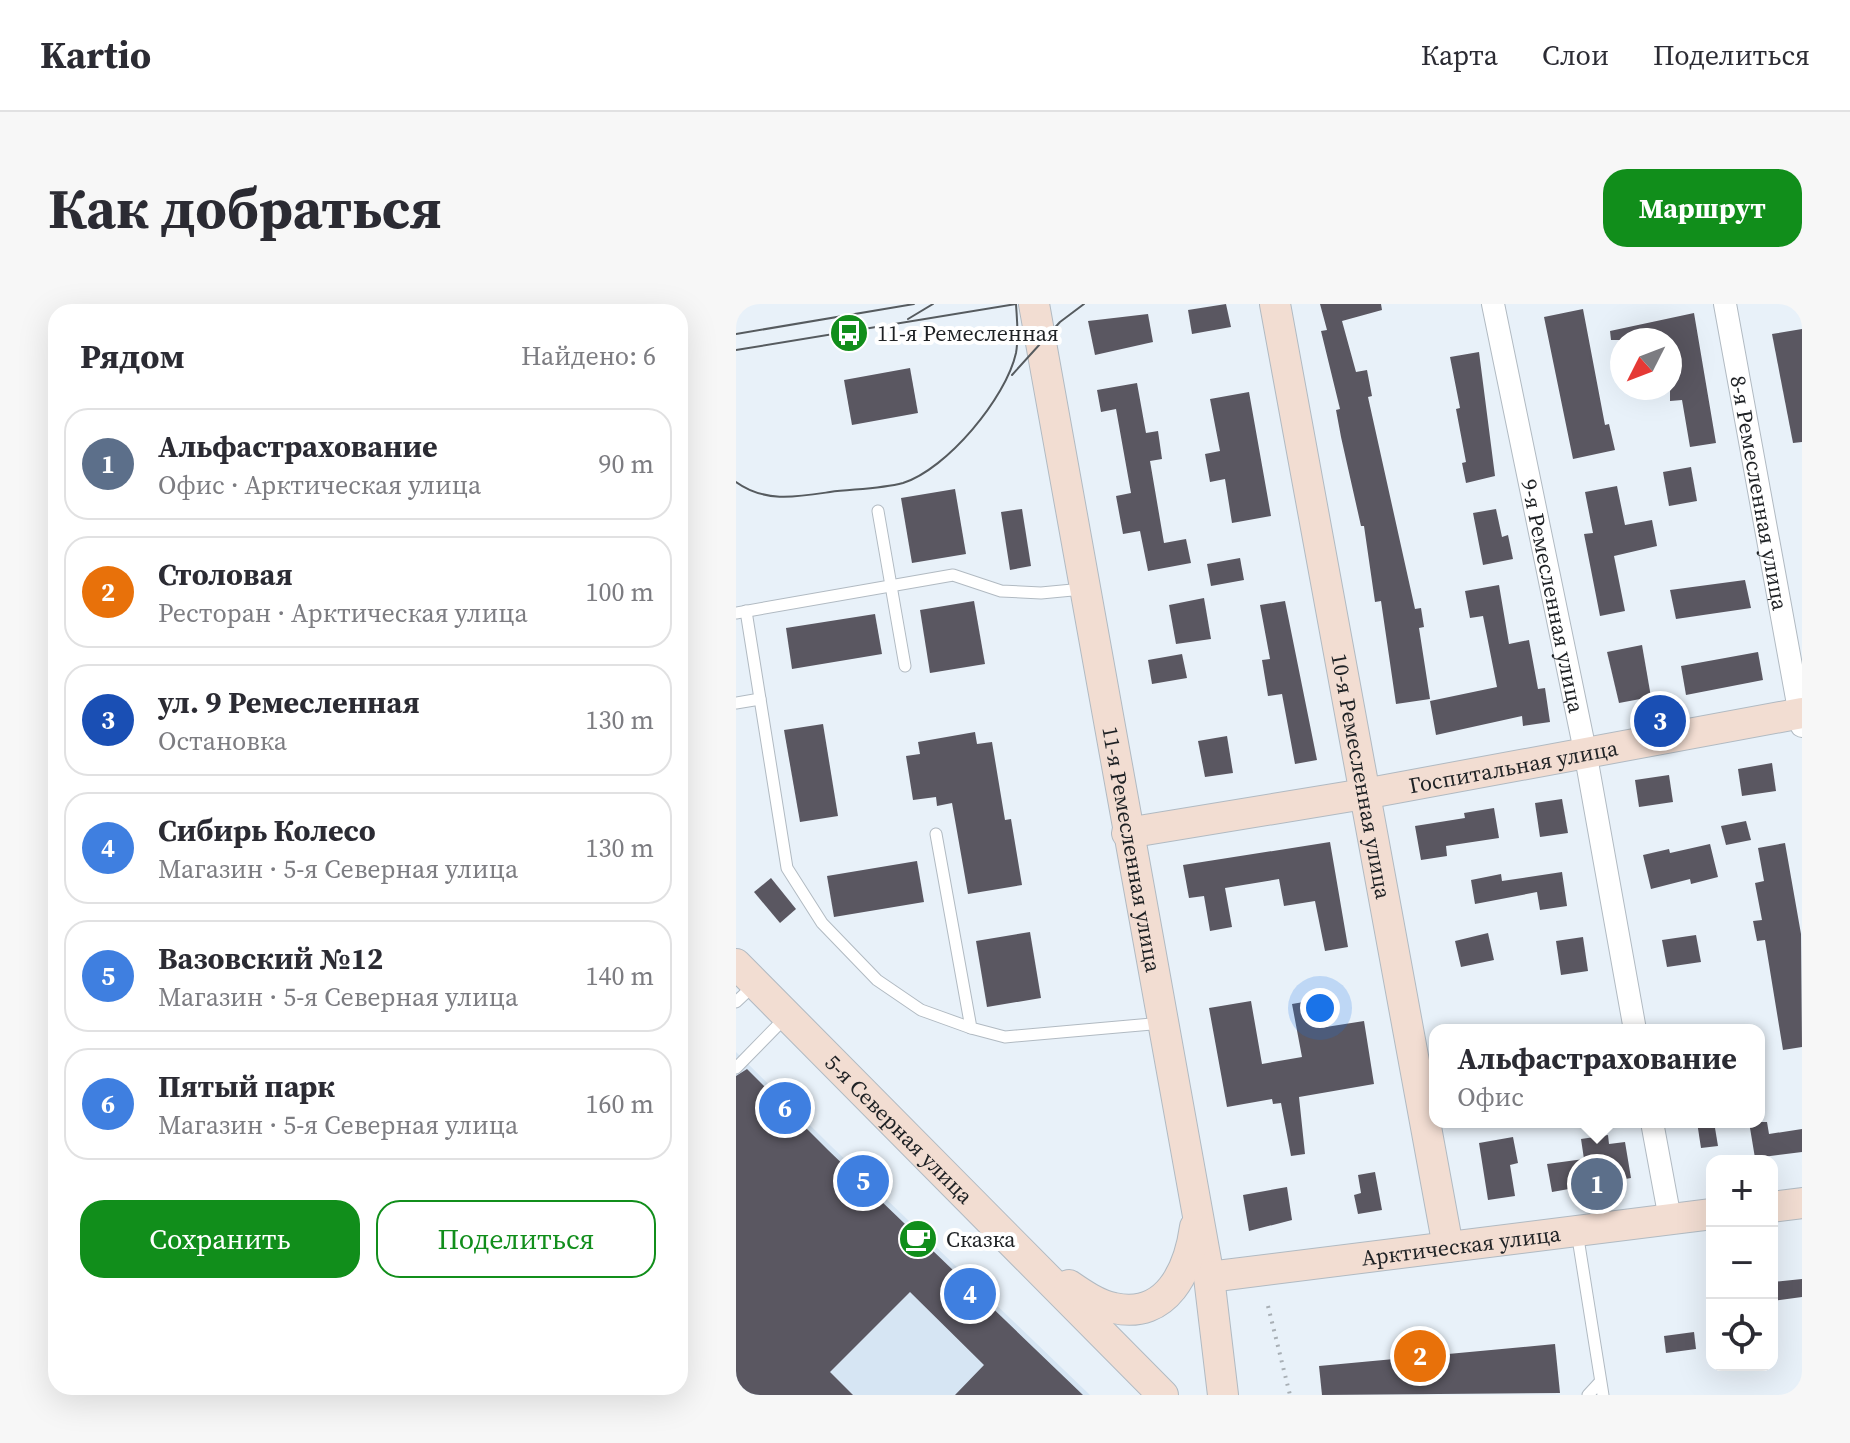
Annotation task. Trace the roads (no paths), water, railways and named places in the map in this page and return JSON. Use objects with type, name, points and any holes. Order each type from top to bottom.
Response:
[{"type":"main road","name":"11-я Ремесленная улица","points":[[1034,304],[1209,1277],[1223,1395]]},
{"type":"main road","name":"10-я Ремесленная улица","points":[[1275,304],[1448,1247]]},
{"type":"main road","name":"Госпитальная улица","points":[[1127,833],[1364,794],[1585,751],[1801,718]]},
{"type":"main road","name":"5-я Северная улица","points":[[742,983],[787,1016],[1163,1395]]},
{"type":"main road","points":[[1778,1206],[1802,1203]]},
{"type":"main road","points":[[1034,1265],[1112,1308],[1134,1310],[1151,1306],[1175,1288],[1181,1277],[1191,1254],[1197,1213]]},
{"type":"main road","name":"Арктическая улица","points":[[1209,1277],[1706,1215]]},
{"type":"street","name":"9-я Ремесленная улица","points":[[1493,304],[1585,751],[1634,1024]]},
{"type":"street","name":"8-я Ремесленная улица","points":[[1725,304],[1801,718]]},
{"type":"street","points":[[1653,1128],[1670,1219]]},
{"type":"lane","points":[[878,511],[905,666]]},
{"type":"lane","points":[[1084,589],[1041,593],[1001,591],[953,575],[741,612],[760,699],[787,868],[822,923],[877,980],[921,1010],[1005,1037],[1163,1023]]},
{"type":"lane","points":[[736,703],[760,699]]},
{"type":"lane","points":[[936,834],[971,1028]]},
{"type":"lane","points":[[736,1068],[787,1016]]},
{"type":"lane","points":[[1577,1231],[1603,1395]]},
{"type":"lane","points":[[1588,1395],[1600,1382]]},
{"type":"tram line","points":[[736,334],[914,304]]},
{"type":"tram line","points":[[908,319],[933,304]]},
{"type":"tram line","points":[[736,350],[1016,304]]},
{"type":"tram line","points":[[736,482],[758,493],[793,497],[885,487],[920,475],[938,463],[972,430],[1000,390],[1016,353],[1016,304]]},
{"type":"tram line","points":[[1012,375],[1060,322],[1084,304]]},
{"type":"place","name":"11-я Ремесленная","points":[[849,333]]},
{"type":"place","name":"ул. 9 Ремесленная","points":[[1660,721]]},
{"type":"place","name":"Пятый парк","points":[[785,1108]]},
{"type":"place","name":"Вазовский №12","points":[[863,1181]]},
{"type":"place","name":"Альфастрахование","points":[[1597,1184]]},
{"type":"place","name":"Сказка","points":[[918,1239]]},
{"type":"place","name":"Сибирь Колесо","points":[[970,1294]]},
{"type":"place","name":"Столовая","points":[[1420,1356]]}]
